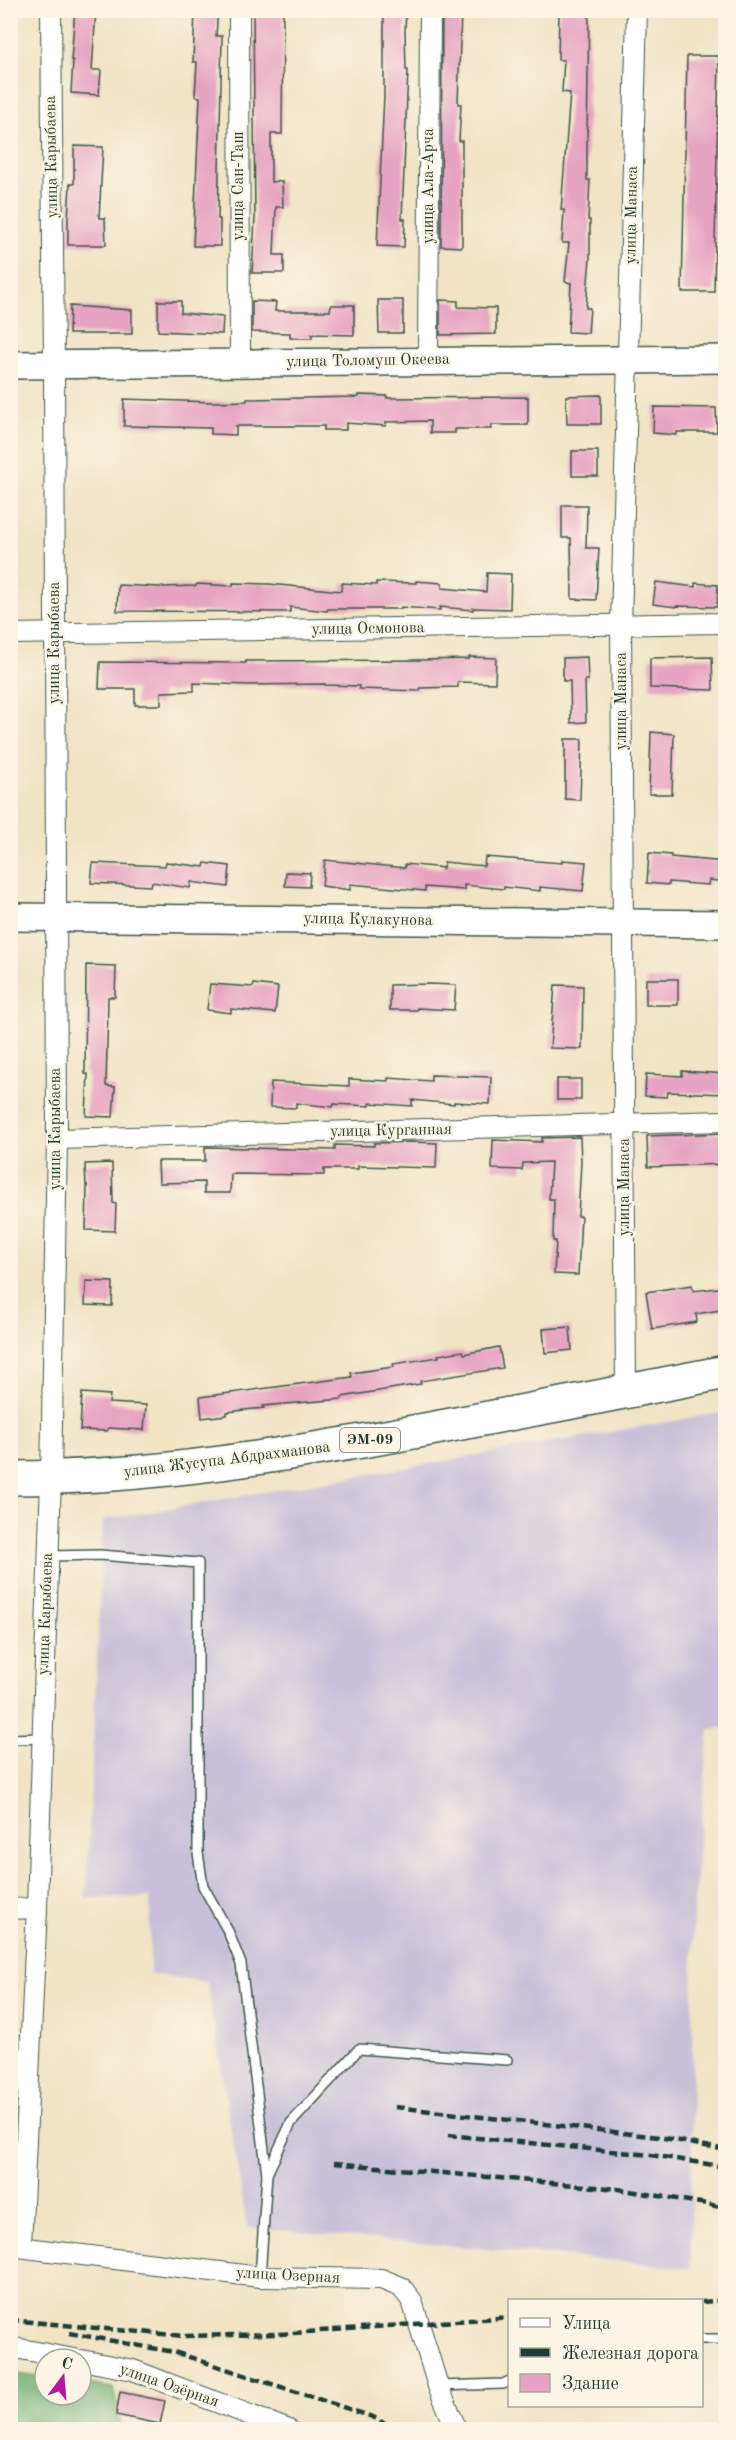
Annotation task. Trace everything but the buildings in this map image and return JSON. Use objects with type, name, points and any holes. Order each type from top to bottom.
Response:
[{"type":"highway","name":"улица Жусупа Абдрахманова","points":[[10,1478],[51,1478],[166,1470],[308,1451],[726,1372]]},
{"type":"street","name":"улица Карыбаева","points":[[16,2246],[19,2092],[37,1908],[51,1478],[57,1139],[51,10]]},
{"type":"street","name":"улица Сан-Таш","points":[[239,10],[240,363]]},
{"type":"street","name":"улица Ала-Арча","points":[[428,361],[430,10]]},
{"type":"street","name":"улица Манаса","points":[[626,1392],[621,625],[637,10]]},
{"type":"street","name":"улица Толомуш Океева","points":[[10,365],[726,359]]},
{"type":"street","name":"улица Осмонова","points":[[10,634],[726,623]]},
{"type":"street","name":"улица Кулакунова","points":[[10,917],[726,924]]},
{"type":"street","name":"улица Курганная","points":[[57,1139],[726,1121]]},
{"type":"street","points":[[10,1909],[37,1908]]},
{"type":"street","name":"улица Озерная","points":[[16,2246],[260,2277],[381,2279],[401,2286],[412,2301],[438,2386],[457,2430]]},
{"type":"street","points":[[10,2346],[33,2351]]},
{"type":"street","name":"улица Озёрная","points":[[93,2362],[133,2370],[289,2430]]},
{"type":"lane","points":[[48,1556],[100,1555],[198,1563],[198,1852],[203,1886],[228,1931],[241,1964],[267,2174],[260,2277]]},
{"type":"lane","points":[[10,1738],[42,1738]]},
{"type":"lane","points":[[267,2174],[291,2123],[359,2049],[507,2060]]},
{"type":"lane","points":[[703,2339],[726,2339]]},
{"type":"lane","points":[[438,2386],[503,2384],[508,2382]]},
{"type":"shaded area","points":[[725,1412],[726,1728],[709,1729],[693,1915],[691,2268],[247,2227],[207,1982],[150,1974],[150,1897],[86,1898],[103,1520]]},
{"type":"green space","points":[[11,2373],[33,2376],[33,2407],[93,2407],[93,2385],[113,2388],[122,2429],[11,2430]]},
{"type":"railway","points":[[395,2107],[659,2137],[726,2150]]},
{"type":"railway","points":[[448,2135],[651,2155],[726,2167]]},
{"type":"railway","points":[[334,2163],[618,2189],[726,2209]]},
{"type":"railway","points":[[703,2302],[726,2300]]},
{"type":"railway","points":[[10,2320],[184,2336],[280,2334],[508,2317]]},
{"type":"railway","points":[[69,2333],[174,2352],[373,2417],[396,2430]]}]
